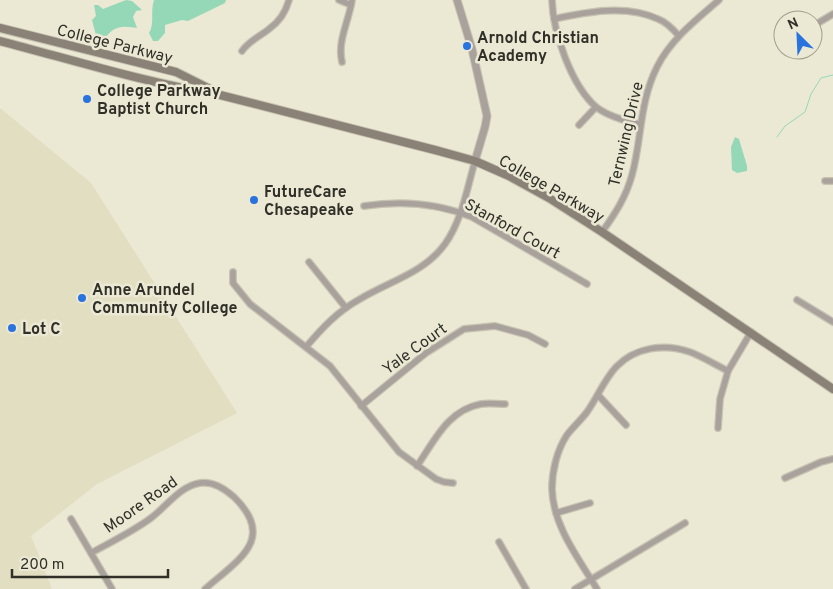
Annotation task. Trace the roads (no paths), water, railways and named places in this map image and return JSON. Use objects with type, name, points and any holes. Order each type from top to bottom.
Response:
[{"type":"main road","name":"College Parkway","points":[[0,28],[176,72],[220,95]]},
{"type":"main road","name":"College Parkway","points":[[0,41],[127,74],[220,95],[475,161],[509,176],[549,198],[833,388]]},
{"type":"main road","points":[[96,52],[120,62],[125,67],[127,74],[132,69],[142,67],[176,72]]},
{"type":"street","points":[[242,52],[247,44],[270,29],[281,17],[289,0]]},
{"type":"street","points":[[339,0],[351,2],[341,44],[342,62]]},
{"type":"street","points":[[306,347],[326,324],[346,308],[372,292],[411,274],[430,260],[446,243],[461,213],[487,116],[472,49],[457,0]]},
{"type":"street","points":[[552,0],[554,19],[560,42],[581,88],[596,107],[621,119],[640,124]]},
{"type":"street","name":"Ternwing Drive","points":[[602,232],[618,209],[628,188],[648,86],[657,66],[679,36],[719,0]]},
{"type":"street","points":[[554,19],[580,13],[603,11],[642,13],[659,19],[679,36]]},
{"type":"street","points":[[579,125],[596,107]]},
{"type":"street","points":[[826,181],[833,181]]},
{"type":"street","name":"Stanford Court","points":[[364,206],[382,203],[415,203],[461,213],[472,217],[587,284]]},
{"type":"street","points":[[309,262],[346,308]]},
{"type":"street","points":[[233,272],[233,283],[250,304],[330,366],[399,452],[436,479],[444,482],[453,482]]},
{"type":"street","points":[[797,300],[833,322]]},
{"type":"street","name":"Yale Court","points":[[361,406],[426,353],[464,329],[495,326],[528,335],[545,344]]},
{"type":"street","points":[[718,428],[720,400],[728,371],[751,332]]},
{"type":"street","points":[[597,589],[561,528],[556,513],[552,490],[554,466],[567,436],[586,413],[617,366],[638,352],[650,349],[679,349],[691,352],[728,371]]},
{"type":"street","points":[[598,395],[626,425]]},
{"type":"street","points":[[417,466],[449,419],[468,407],[483,404],[505,404]]},
{"type":"street","points":[[785,478],[821,462],[833,459]]},
{"type":"street","name":"Moore Road","points":[[91,553],[132,531],[187,488],[200,483],[220,486],[246,510],[252,521],[251,543],[244,554],[205,589]]},
{"type":"street","points":[[556,513],[590,503]]},
{"type":"street","points":[[71,519],[112,589]]},
{"type":"street","points":[[575,589],[685,523]]},
{"type":"street","points":[[499,542],[526,589]]},
{"type":"waterway","points":[[777,137],[785,126],[805,112],[811,94],[821,78],[833,75]]},
{"type":"place","name":"Arnold Christian Academy","points":[[467,46]]},
{"type":"place","name":"College Parkway Baptist Church","points":[[87,99]]},
{"type":"place","name":"FutureCare Chesapeake","points":[[254,200]]},
{"type":"place","name":"Anne Arundel Community College","points":[[82,298]]},
{"type":"place","name":"Lot C","points":[[12,328]]}]
